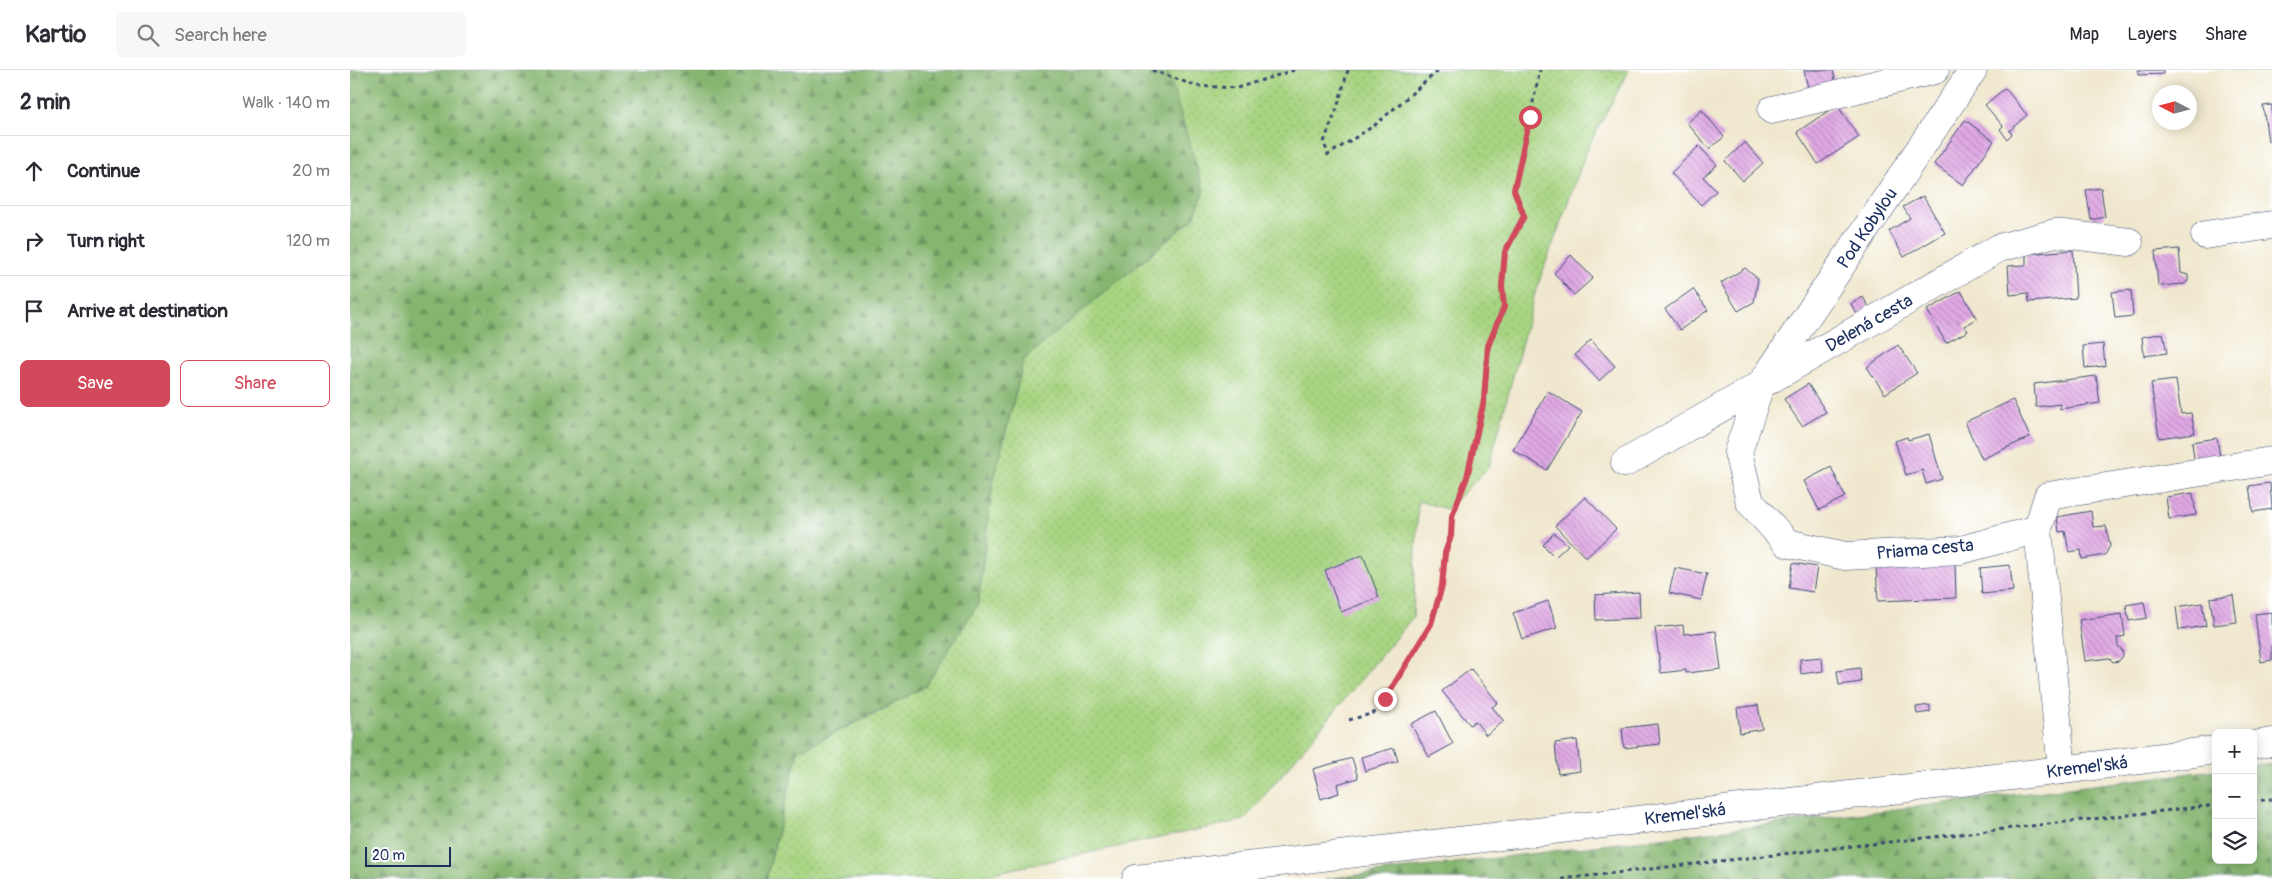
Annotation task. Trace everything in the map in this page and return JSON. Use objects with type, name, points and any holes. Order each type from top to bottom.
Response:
[{"type":"street","points":[[1772,110],[1935,70]]},
{"type":"street","name":"Pod Kobylou","points":[[1760,386],[1974,70]]},
{"type":"street","points":[[2206,234],[2272,225]]},
{"type":"street","name":"Delená cesta","points":[[1625,464],[2000,248],[2055,232],[2128,242]]},
{"type":"street","name":"Priama cesta","points":[[1760,386],[1738,452],[1750,502],[1787,543],[1845,556],[1961,550],[2038,529]]},
{"type":"street","points":[[2062,770],[2038,529],[2048,496],[2272,461]]},
{"type":"street","points":[[2257,744],[2272,742]]},
{"type":"street","name":"Kremeľská","points":[[1145,877],[2062,770],[2212,751]]},
{"type":"path","points":[[1152,70],[1196,86],[1237,88],[1294,70]]},
{"type":"path","points":[[1348,70],[1337,108],[1324,142],[1328,155],[1375,124],[1439,70]]},
{"type":"path","points":[[1349,720],[1374,713],[1385,699],[1431,624],[1440,595],[1445,553],[1451,536],[1452,516],[1467,477],[1484,400],[1488,346],[1504,307],[1502,286],[1505,252],[1524,216],[1514,190],[1540,70]]},
{"type":"path","points":[[2257,801],[2272,799]]},
{"type":"path","points":[[1562,879],[2212,805]]},
{"type":"green space","points":[[350,70],[1166,70],[1168,72],[1204,191],[1194,218],[1024,359],[992,487],[978,604],[925,687],[798,751],[766,879],[350,879]]},
{"type":"green space","points":[[1166,70],[1629,70],[1588,147],[1535,293],[1489,467],[1447,509],[1418,501],[1413,617],[1244,820],[965,879],[766,879],[798,751],[888,707],[978,604],[992,487],[1024,359],[1194,218]]},
{"type":"green space","points":[[2272,763],[2272,879],[1325,879],[2212,770],[2212,864],[2257,864],[2257,765]]},
{"type":"building","points":[[1804,70],[1833,70],[1837,90],[1810,97]]},
{"type":"building","points":[[2138,70],[2163,70],[2163,74],[2138,75]]},
{"type":"building","points":[[2005,88],[2027,115],[2009,131],[2012,134],[2007,139],[2000,129],[2003,126],[1985,105]]},
{"type":"building","points":[[1837,105],[1859,137],[1818,164],[1797,132]]},
{"type":"building","points":[[2272,105],[2272,141],[2268,141],[2263,106]]},
{"type":"building","points":[[1702,110],[1724,137],[1709,149],[1687,123]]},
{"type":"building","points":[[1965,120],[1994,141],[1963,185],[1934,164]]},
{"type":"building","points":[[1745,142],[1763,163],[1743,181],[1725,161]]},
{"type":"building","points":[[1699,146],[1717,165],[1703,177],[1716,191],[1701,205],[1671,173]]},
{"type":"building","points":[[2101,188],[2105,217],[2091,220],[2086,190]]},
{"type":"building","points":[[1923,196],[1945,233],[1904,257],[1889,231],[1910,218],[1903,207]]},
{"type":"building","points":[[2179,249],[2181,273],[2188,275],[2188,281],[2184,284],[2158,286],[2155,251]]},
{"type":"building","points":[[2073,250],[2076,298],[2029,302],[2028,293],[2010,295],[2008,266],[2026,265],[2026,254]]},
{"type":"building","points":[[1571,255],[1593,278],[1574,295],[1554,273]]},
{"type":"building","points":[[1745,268],[1758,279],[1754,302],[1738,311],[1721,283]]},
{"type":"building","points":[[1693,289],[1708,310],[1680,330],[1665,309]]},
{"type":"building","points":[[2131,290],[2133,316],[2115,318],[2112,292]]},
{"type":"building","points":[[1961,291],[1977,319],[1964,326],[1968,331],[1946,343],[1927,310]]},
{"type":"building","points":[[1863,297],[1869,307],[1857,314],[1851,304]]},
{"type":"building","points":[[2163,333],[2167,353],[2144,356],[2142,337]]},
{"type":"building","points":[[1591,340],[1615,366],[1599,381],[1575,355]]},
{"type":"building","points":[[2103,344],[2105,366],[2085,368],[2083,346]]},
{"type":"building","points":[[1898,345],[1917,373],[1885,394],[1867,367]]},
{"type":"building","points":[[2096,376],[2100,403],[2060,409],[2060,404],[2036,407],[2034,384]]},
{"type":"building","points":[[2176,380],[2181,414],[2191,413],[2195,433],[2159,438],[2151,383]]},
{"type":"building","points":[[1808,384],[1826,412],[1802,426],[1784,399]]},
{"type":"building","points":[[1548,391],[1582,412],[1547,470],[1513,450]]},
{"type":"building","points":[[2013,400],[2030,437],[1982,459],[1965,422]]},
{"type":"building","points":[[1929,434],[1942,479],[1926,484],[1922,470],[1906,475],[1895,441],[1907,437],[1908,440]]},
{"type":"building","points":[[2217,438],[2221,463],[2195,467],[2192,442]]},
{"type":"building","points":[[1831,467],[1845,497],[1819,510],[1804,481]]},
{"type":"building","points":[[2270,483],[2272,509],[2253,512],[2249,486]]},
{"type":"building","points":[[2193,493],[2196,515],[2169,519],[2166,497]]},
{"type":"building","points":[[1585,497],[1616,529],[1586,558],[1555,526]]},
{"type":"building","points":[[2091,511],[2093,527],[2106,526],[2110,546],[2105,555],[2082,559],[2081,550],[2069,552],[2065,531],[2059,532],[2057,517]]},
{"type":"building","points":[[1554,533],[1568,545],[1555,557],[1543,545]]},
{"type":"building","points":[[1363,555],[1379,597],[1341,612],[1325,570]]},
{"type":"building","points":[[1793,563],[1817,567],[1813,592],[1789,588]]},
{"type":"building","points":[[1955,563],[1956,598],[1878,601],[1876,567]]},
{"type":"building","points":[[2010,565],[2013,591],[1982,594],[1980,568]]},
{"type":"building","points":[[1675,568],[1707,574],[1701,600],[1669,593]]},
{"type":"building","points":[[1639,592],[1640,618],[1596,620],[1595,595]]},
{"type":"building","points":[[2233,595],[2237,622],[2214,625],[2210,598]]},
{"type":"building","points":[[1548,601],[1557,628],[1522,639],[1513,613]]},
{"type":"building","points":[[2144,602],[2147,618],[2129,621],[2126,605]]},
{"type":"building","points":[[2202,603],[2206,626],[2179,630],[2176,607]]},
{"type":"building","points":[[2272,612],[2272,660],[2261,662],[2255,614]]},
{"type":"building","points":[[2122,614],[2125,636],[2117,638],[2118,646],[2122,650],[2123,656],[2119,661],[2113,662],[2109,658],[2085,661],[2079,620]]},
{"type":"building","points":[[1683,625],[1684,634],[1716,631],[1721,669],[1686,673],[1686,670],[1661,673],[1655,628]]},
{"type":"building","points":[[1822,657],[1823,671],[1801,674],[1800,659]]},
{"type":"building","points":[[1860,668],[1861,682],[1839,685],[1837,671]]},
{"type":"building","points":[[1471,669],[1498,703],[1492,707],[1504,721],[1486,735],[1475,721],[1470,725],[1442,691]]},
{"type":"building","points":[[1758,705],[1762,729],[1740,733],[1737,708]]},
{"type":"building","points":[[1930,705],[1930,712],[1917,714],[1916,707]]},
{"type":"building","points":[[1436,711],[1453,744],[1429,757],[1411,724]]},
{"type":"building","points":[[1658,724],[1660,744],[1624,748],[1622,728]]},
{"type":"building","points":[[1577,740],[1580,771],[1558,774],[1555,743]]},
{"type":"building","points":[[1394,748],[1398,761],[1365,771],[1361,757]]},
{"type":"building","points":[[1352,758],[1358,778],[1337,784],[1339,793],[1321,799],[1313,769]]},
{"type":"route","points":[[1385,699],[1431,624],[1442,586],[1445,553],[1451,536],[1452,516],[1467,477],[1476,429],[1484,400],[1488,346],[1504,307],[1502,286],[1505,252],[1524,216],[1514,190],[1521,151],[1530,117]]}]
